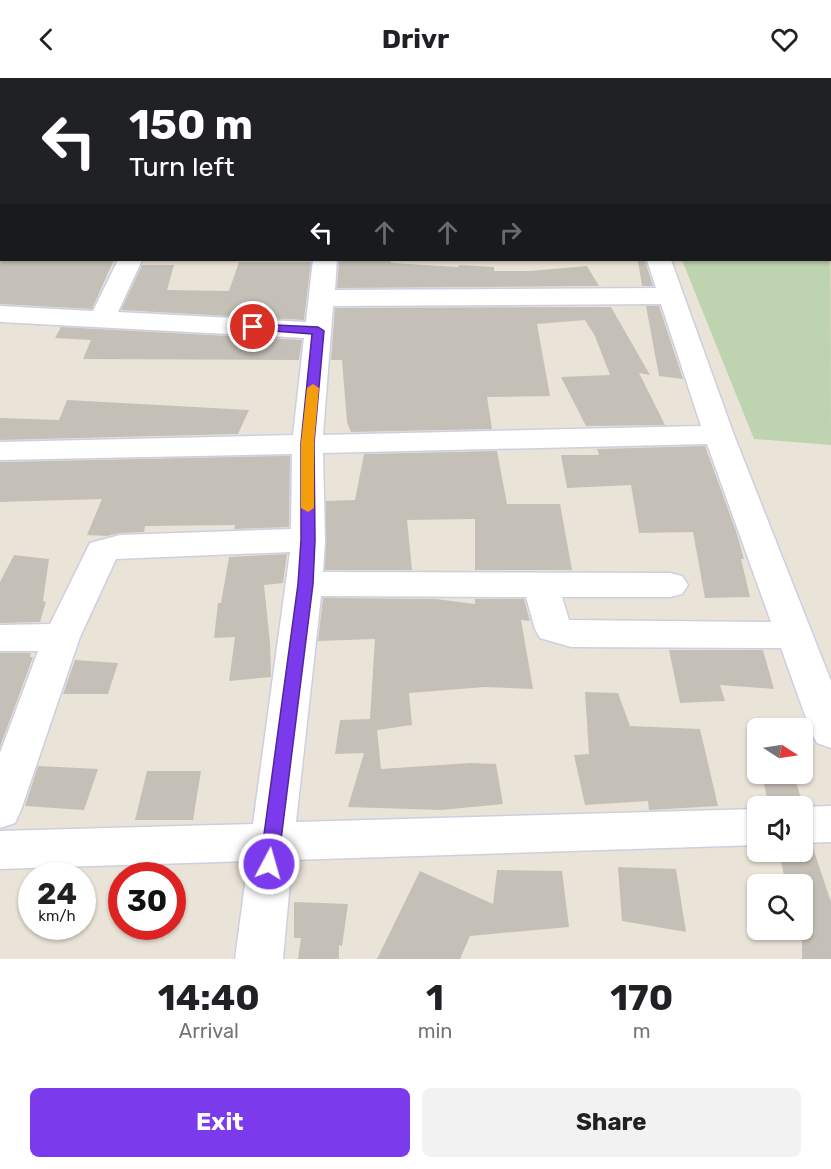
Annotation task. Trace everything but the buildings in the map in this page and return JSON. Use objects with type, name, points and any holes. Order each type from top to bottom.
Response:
[{"type":"street","points":[[102,319],[130,261]]},
{"type":"street","points":[[259,959],[305,584],[308,540],[307,443],[325,261]]},
{"type":"street","points":[[659,261],[719,435],[831,732]]},
{"type":"street","points":[[321,298],[672,296]]},
{"type":"street","points":[[0,314],[318,331]]},
{"type":"street","points":[[0,451],[719,435]]},
{"type":"street","points":[[0,810],[62,637],[102,551],[120,546],[308,540]]},
{"type":"street","points":[[305,584],[670,585]]},
{"type":"street","points":[[541,585],[553,629],[571,634],[795,635]]},
{"type":"street","points":[[0,638],[62,637]]},
{"type":"street","points":[[813,825],[831,824]]},
{"type":"street","points":[[0,850],[747,826]]},
{"type":"green space","points":[[682,261],[830,261],[831,445],[754,439]]},
{"type":"slow traffic","points":[[308,508],[307,443],[313,388]]},
{"type":"route","points":[[253,327],[318,331],[307,443],[308,540],[305,584],[269,864]]}]
